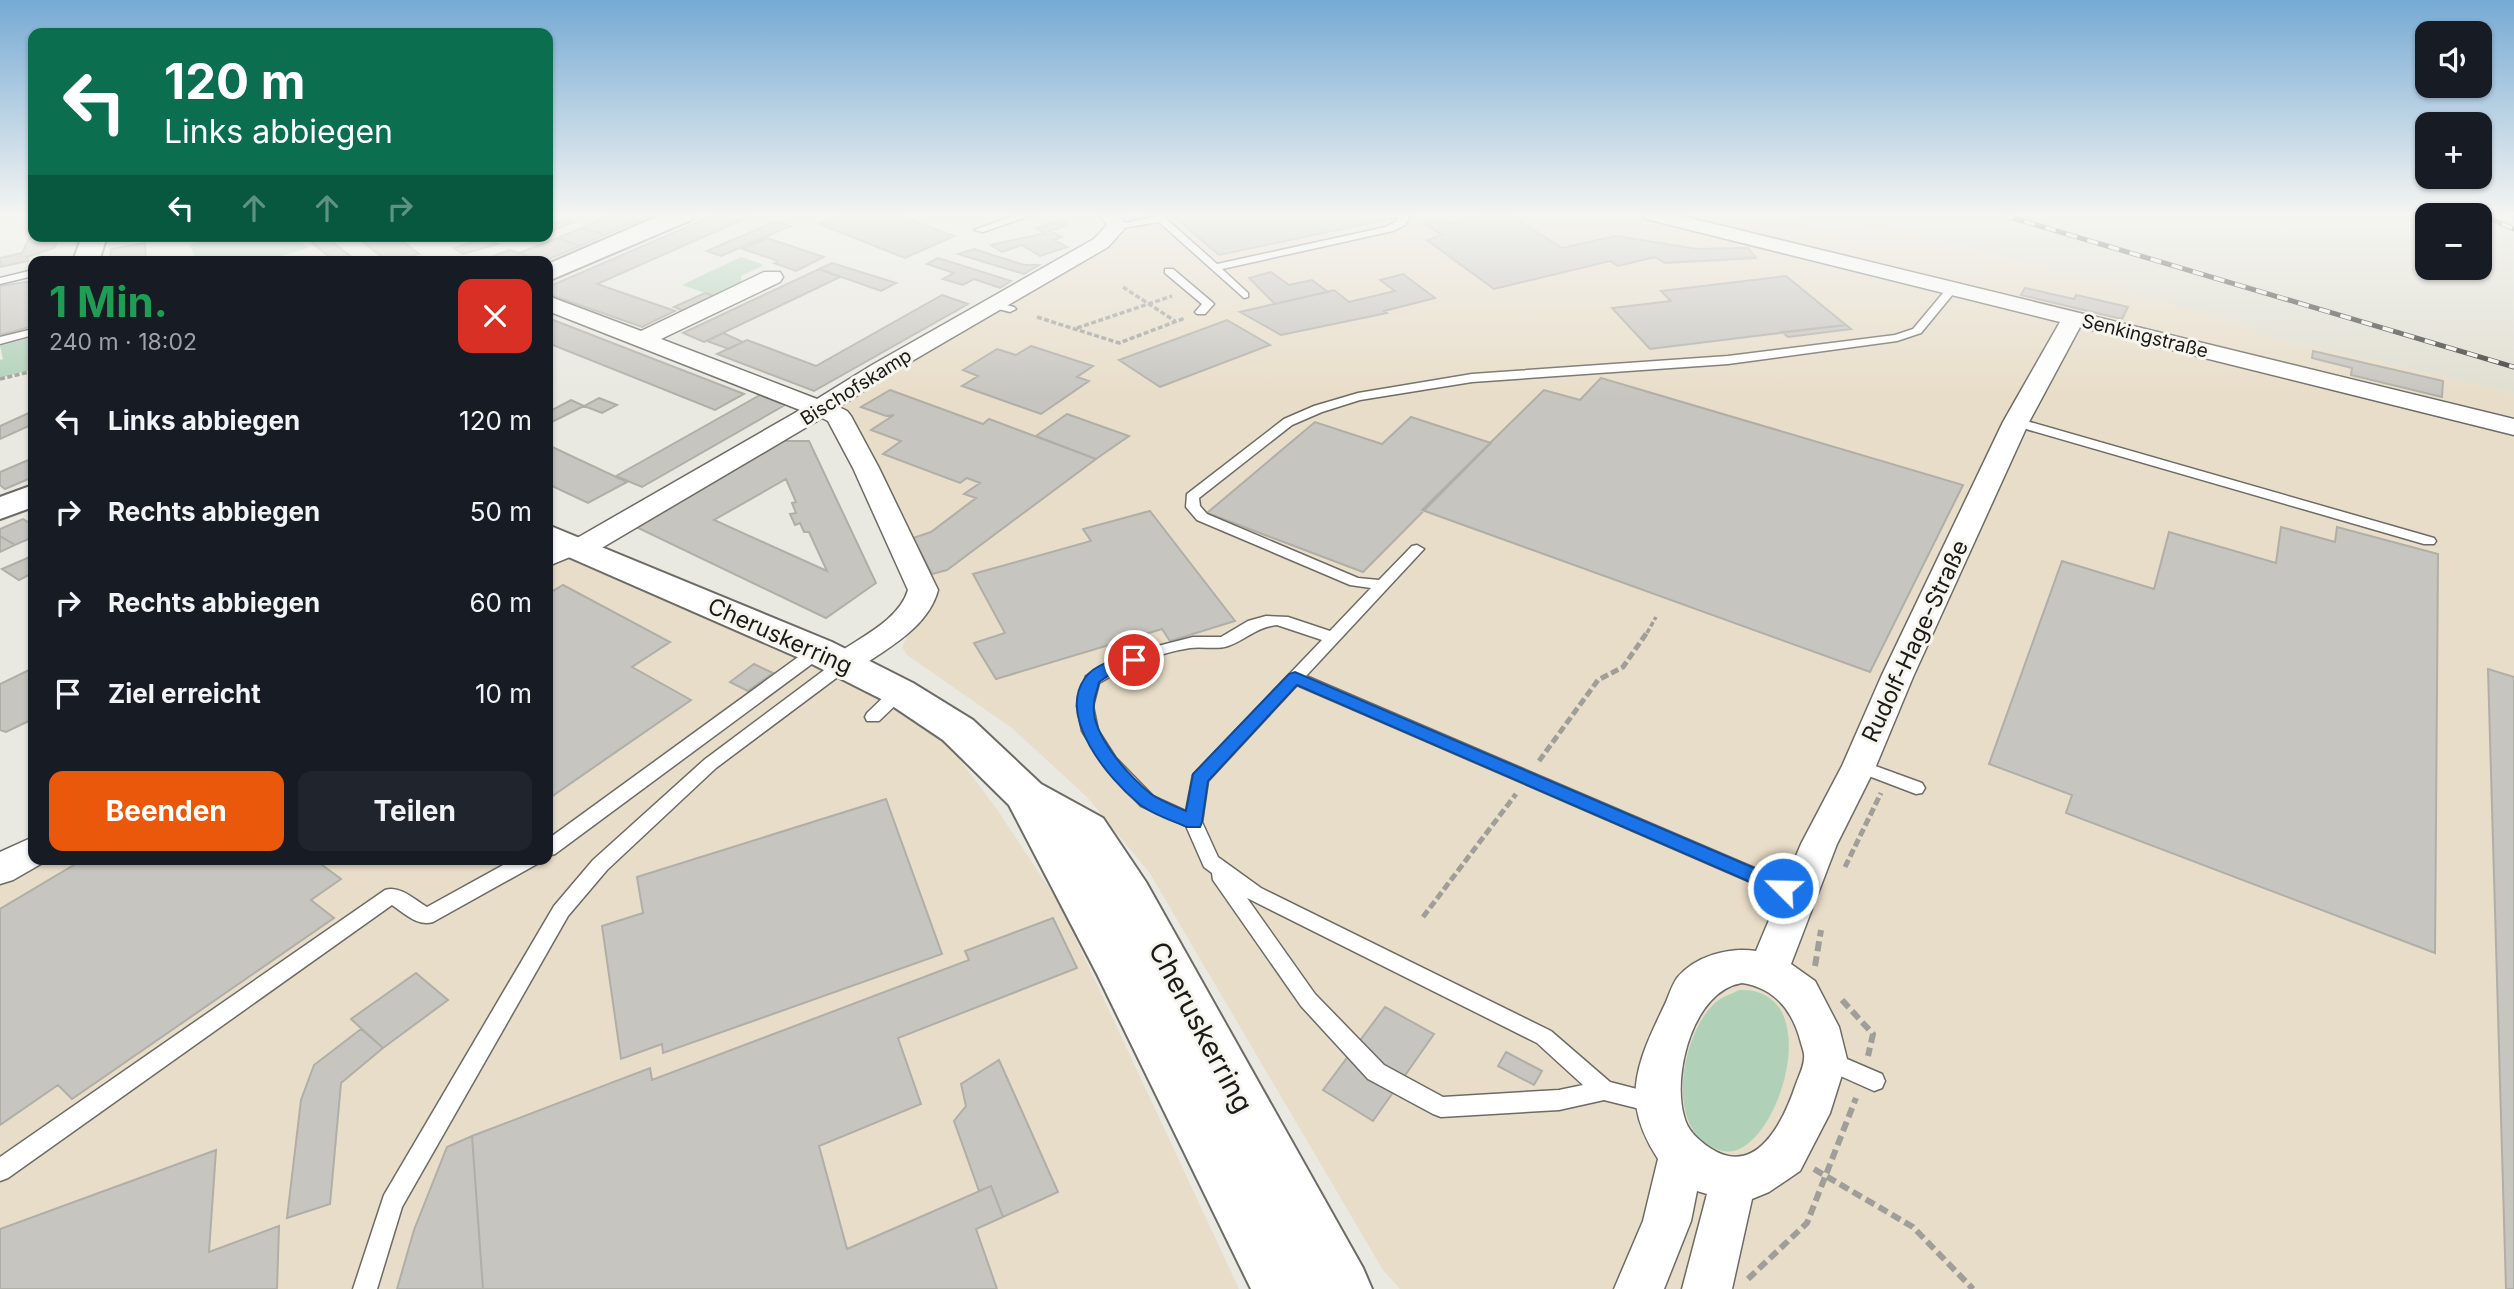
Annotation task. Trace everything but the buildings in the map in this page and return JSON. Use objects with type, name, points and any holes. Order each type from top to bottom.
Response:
[{"type":"street","name":"Bischofskamp","points":[[561,547],[799,422],[818,408],[1002,307],[1048,275]]},
{"type":"street","name":"Senkingstraße","points":[[1897,275],[2514,427]]},
{"type":"street","points":[[643,339],[772,278]]},
{"type":"street","points":[[553,305],[838,416],[923,590],[921,604],[910,616],[832,657]]},
{"type":"street","name":"Rudolf-Hage-Straße","points":[[1768,970],[1819,844],[1859,766],[1896,677],[2016,422],[2073,318]]},
{"type":"street","points":[[0,509],[28,497]]},
{"type":"street","name":"Cheruskerring","points":[[561,547],[832,657],[886,704],[958,730],[1026,795],[1087,830],[1129,895],[1342,1289]]},
{"type":"street","name":"Cheruskerring","points":[[1026,795],[1118,966],[1283,1289]]},
{"type":"street","points":[[0,870],[28,853]]},
{"type":"street","points":[[1742,966],[1768,970],[1800,993],[1818,1027],[1826,1059],[1808,1113],[1784,1156],[1753,1177],[1734,1179],[1710,1174],[1682,1155],[1665,1131],[1658,1103],[1660,1071],[1668,1041],[1692,990],[1718,970],[1742,966]]},
{"type":"street","points":[[1639,1289],[1667,1221],[1682,1155]]},
{"type":"street","points":[[1707,1289],[1734,1179]]},
{"type":"lane","points":[[0,281],[24,275]]},
{"type":"lane","points":[[1174,275],[1208,304],[1201,312]]},
{"type":"lane","points":[[1222,275],[1244,295]]},
{"type":"lane","points":[[1383,585],[1355,582],[1202,517],[1193,507],[1192,497],[1288,422],[1318,409],[1358,397],[1472,378],[1728,360],[1897,338],[1917,331],[1953,289]]},
{"type":"lane","points":[[0,341],[28,333]]},
{"type":"lane","points":[[2016,422],[2429,541]]},
{"type":"lane","points":[[1417,549],[1199,779],[1193,822],[1210,862],[1308,1000],[1376,1072],[1441,1107],[1559,1100],[1604,1090],[1658,1103]]},
{"type":"lane","points":[[1193,822],[1147,801],[1110,762],[1090,731],[1087,718],[1085,706],[1092,680],[1109,669],[1182,644],[1208,639],[1224,642],[1244,627],[1264,620],[1284,619],[1332,638]]},
{"type":"lane","points":[[553,846],[832,657]]},
{"type":"lane","points":[[365,1289],[392,1203],[561,911],[600,865],[662,806],[832,657]]},
{"type":"lane","points":[[1295,678],[1799,895]]},
{"type":"lane","points":[[1859,766],[1916,788]]},
{"type":"lane","points":[[1210,862],[1254,893],[1544,1037],[1604,1090]]},
{"type":"lane","points":[[0,1170],[391,895],[426,917],[519,865]]},
{"type":"lane","points":[[1826,1059],[1869,1079]]},
{"type":"path","points":[[1123,287],[1176,321]]},
{"type":"path","points":[[1076,328],[1190,290]]},
{"type":"path","points":[[1037,317],[1119,343],[1201,312]]},
{"type":"path","points":[[0,379],[28,372]]},
{"type":"path","points":[[1842,874],[1889,777]]},
{"type":"path","points":[[1822,922],[1814,968],[1823,977]]},
{"type":"path","points":[[1738,1289],[1807,1223],[1869,1079],[1873,1034],[1839,996]]},
{"type":"path","points":[[1784,1156],[1827,1174],[1913,1227],[1973,1289]]},
{"type":"shaded area","points":[[1058,275],[2068,275],[2253,326],[2260,334],[2514,393],[2514,1289],[1400,1289],[1383,1270],[1149,872],[1087,797],[1012,728],[907,655],[902,647],[924,603],[835,407]]},
{"type":"shaded area","points":[[2067,275],[2415,275],[2415,280],[2492,280],[2492,275],[2513,275],[2514,393],[2259,334],[2252,326]]},
{"type":"shaded area","points":[[553,540],[810,651],[939,732],[996,808],[1059,903],[1239,1289],[0,1289],[0,857],[28,841],[28,865],[553,865]]},
{"type":"green space","points":[[703,275],[743,275],[741,283],[717,297],[682,285]]},
{"type":"green space","points":[[28,338],[28,370],[0,378],[0,360],[3,359],[0,346]]},
{"type":"green space","points":[[1739,990],[1767,996],[1783,1015],[1789,1042],[1786,1073],[1776,1104],[1761,1130],[1743,1147],[1723,1151],[1704,1142],[1691,1126],[1684,1106],[1683,1084],[1686,1060],[1703,1018],[1717,1001]]},
{"type":"railway","points":[[2205,275],[2514,367]]},
{"type":"route","points":[[1134,660],[1109,669],[1092,680],[1085,706],[1090,731],[1110,762],[1147,801],[1193,822],[1199,779],[1295,678],[1783,888]]}]
